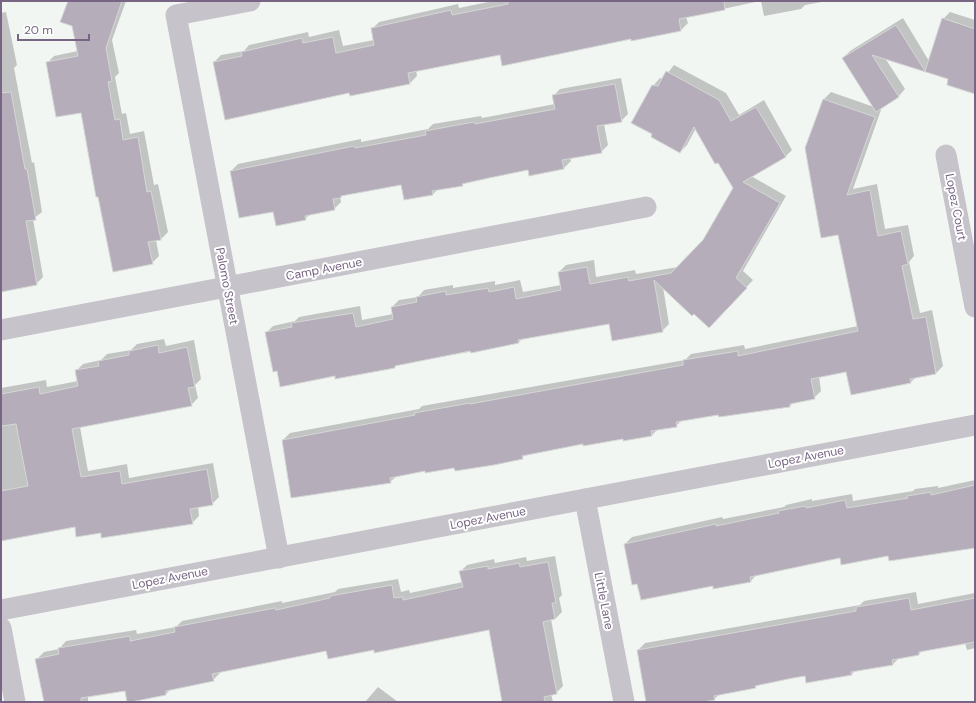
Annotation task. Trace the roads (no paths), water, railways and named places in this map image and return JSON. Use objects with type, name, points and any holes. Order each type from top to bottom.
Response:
[{"type":"street","name":"Palomo Street","points":[[250,1],[176,15],[279,558]]},
{"type":"street","name":"Lopez Court","points":[[946,155],[975,307]]},
{"type":"street","name":"Camp Avenue","points":[[1,330],[646,207]]},
{"type":"street","name":"Lopez Avenue","points":[[1,610],[975,425]]},
{"type":"street","name":"Little Lane","points":[[585,499],[624,702]]},
{"type":"street","points":[[1,628],[15,702]]}]
